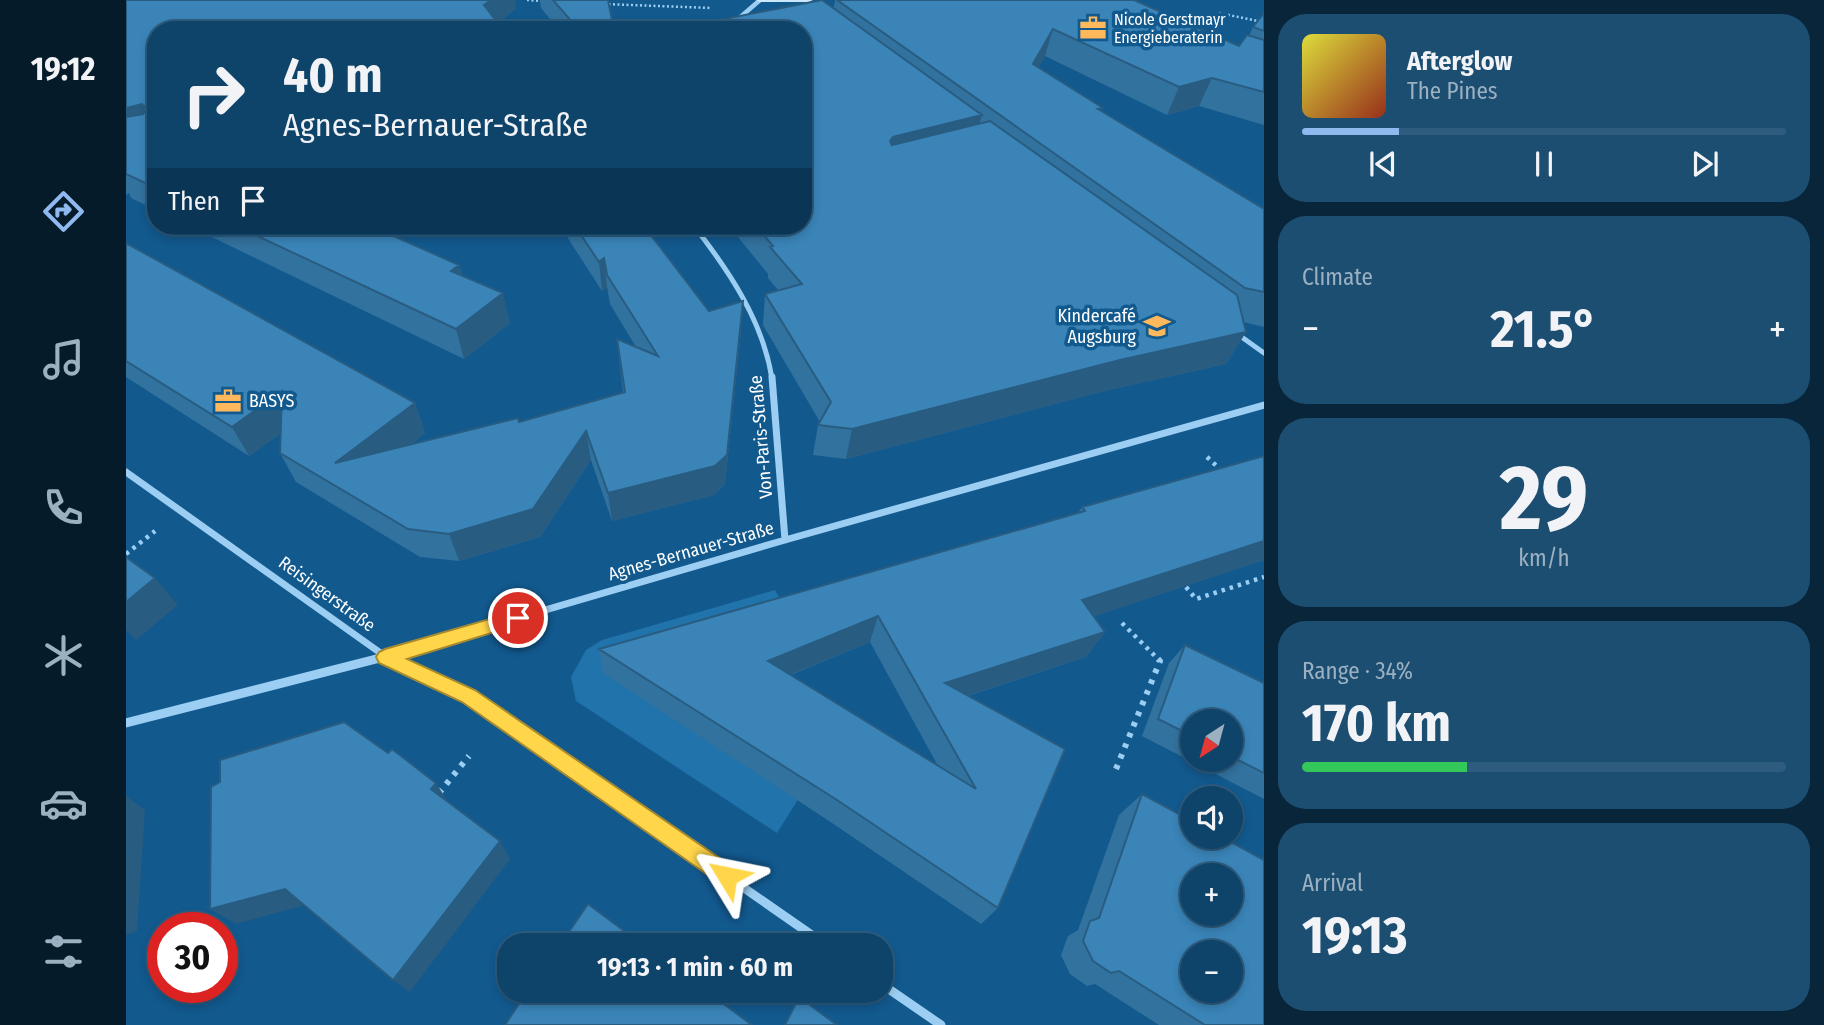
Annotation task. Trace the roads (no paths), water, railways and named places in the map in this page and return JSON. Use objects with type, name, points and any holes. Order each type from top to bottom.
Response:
[{"type":"main road","points":[[760,0],[809,0]]},
{"type":"street","points":[[734,21],[760,0]]},
{"type":"street","points":[[799,0],[803,9]]},
{"type":"street","name":"Von-Paris-Straße","points":[[701,235],[727,267],[756,326],[771,372],[785,540]]},
{"type":"street","points":[[1231,329],[1264,353]]},
{"type":"street","name":"Agnes-Bernauer-Straße","points":[[126,723],[385,657],[785,540],[1264,405]]},
{"type":"street","name":"Reisingerstraße","points":[[126,472],[385,657],[468,696],[809,933]]},
{"type":"street","points":[[893,992],[941,1025]]},
{"type":"place","name":"Nicole Gerstmayr Energieberaterin","points":[[1093,28]]},
{"type":"place","name":"Kindercafé Augsburg","points":[[1157,326]]},
{"type":"place","name":"BASYS","points":[[228,401]]}]
